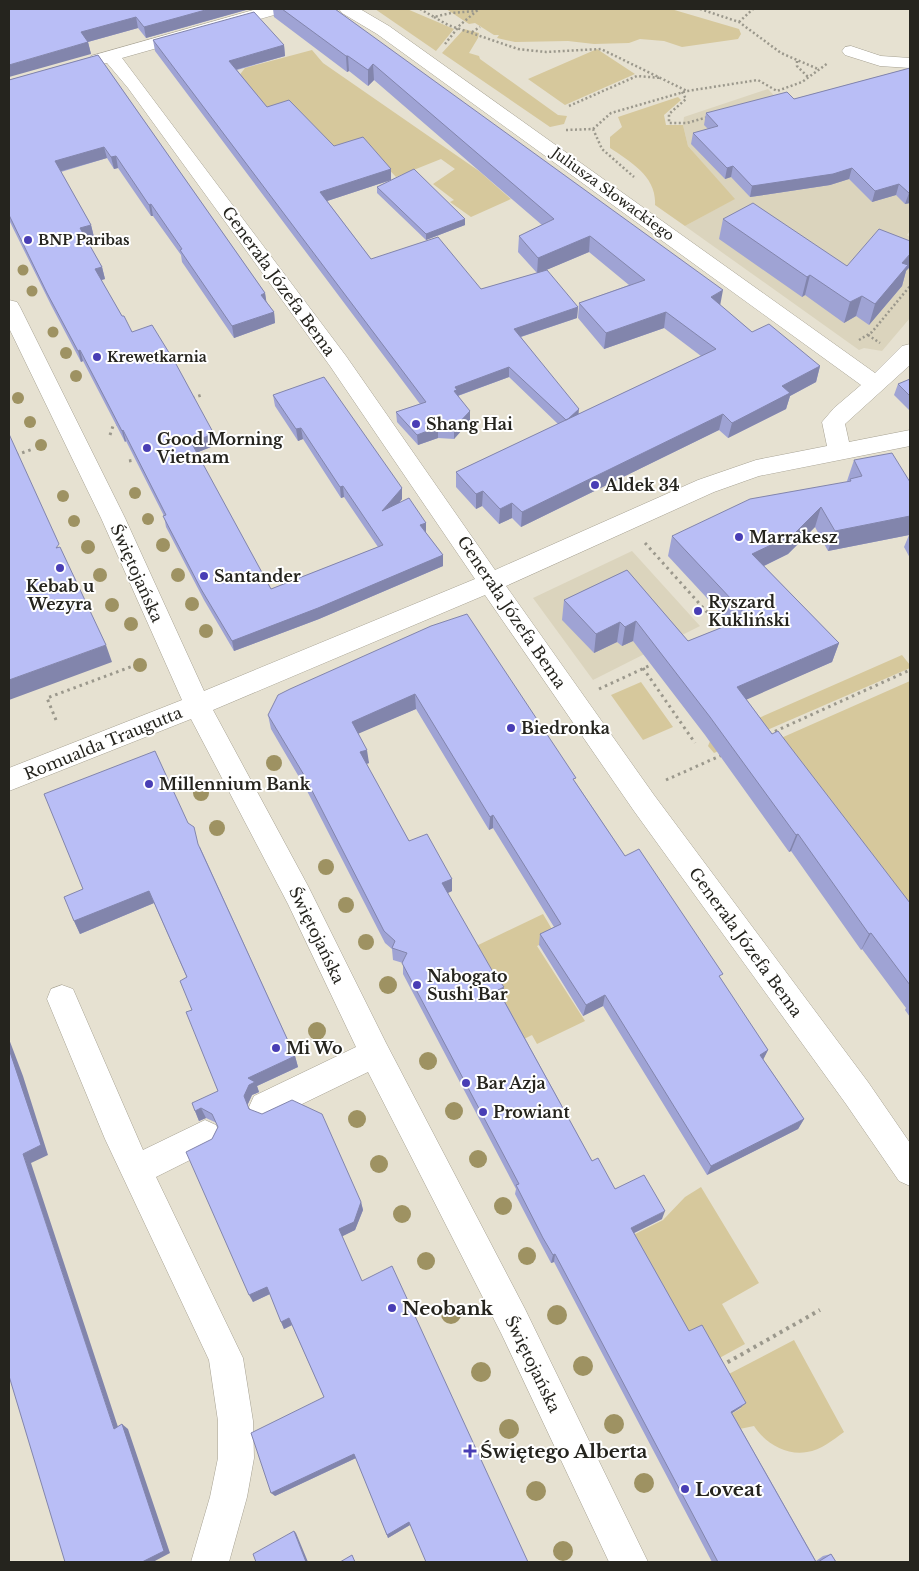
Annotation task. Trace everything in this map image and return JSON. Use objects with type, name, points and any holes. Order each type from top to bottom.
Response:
[{"type":"street","points":[[83,64],[275,9]]},
{"type":"street","name":"Juliusza Słowackiego","points":[[348,9],[383,30],[875,384]]},
{"type":"street","points":[[851,51],[878,62],[892,64],[910,63]]},
{"type":"street","name":"Generała Józefa Bema","points":[[111,56],[140,92],[338,361],[644,803],[857,1093],[910,1170]]},
{"type":"street","name":"Świętojańska","points":[[9,307],[113,518],[197,705],[298,895],[375,1053],[513,1321],[629,1562]]},
{"type":"street","points":[[840,452],[833,422],[901,362],[910,351]]},
{"type":"street","name":"Romualda Traugutta","points":[[9,780],[197,705],[490,583],[706,486],[756,468],[910,438]]},
{"type":"street","points":[[62,999],[116,1128],[226,1358],[233,1399],[236,1457],[224,1513],[210,1562]]},
{"type":"street","points":[[265,1107],[375,1053]]},
{"type":"street","points":[[136,1170],[205,1136]]},
{"type":"path","points":[[420,9],[448,25],[518,49],[532,51],[600,49],[619,55],[687,91]]},
{"type":"path","points":[[441,48],[458,28],[480,9]]},
{"type":"path","points":[[700,9],[739,22],[781,53],[819,70]]},
{"type":"path","points":[[739,22],[753,9]]},
{"type":"path","points":[[434,17],[450,13],[476,11]]},
{"type":"path","points":[[472,32],[480,27]]},
{"type":"path","points":[[797,61],[797,66],[808,78]]},
{"type":"path","points":[[564,130],[593,129],[611,113],[648,100],[687,91],[758,80],[777,93],[808,78],[828,63]]},
{"type":"path","points":[[569,106],[637,76],[664,78]]},
{"type":"path","points":[[682,92],[686,99],[668,114],[669,123],[687,123],[715,115]]},
{"type":"path","points":[[593,129],[599,144],[608,154]]},
{"type":"path","points":[[859,340],[872,332],[910,286]]},
{"type":"path","points":[[906,292],[910,294]]},
{"type":"path","points":[[191,399],[202,395]]},
{"type":"path","points":[[110,435],[113,426],[122,423]]},
{"type":"path","points":[[16,455],[33,449]]},
{"type":"path","points":[[130,461],[134,460]]},
{"type":"path","points":[[639,536],[725,632],[716,636]]},
{"type":"path","points":[[596,690],[661,660]]},
{"type":"path","points":[[56,720],[47,698],[133,666]]},
{"type":"path","points":[[643,668],[696,743]]},
{"type":"path","points":[[767,735],[910,670]]},
{"type":"path","points":[[659,784],[731,751]]},
{"type":"path","points":[[718,1368],[820,1310]]},
{"type":"shaded area","points":[[375,9],[407,9],[454,29],[436,51]]},
{"type":"shaded area","points":[[446,9],[671,9],[739,29],[741,34],[738,39],[682,47],[664,41],[640,39],[629,43],[594,44],[568,41],[515,42],[497,38],[499,35],[494,35],[475,23],[469,24]]},
{"type":"shaded area","points":[[464,29],[479,33],[469,53],[479,56],[480,59],[558,115],[567,116],[564,124],[550,127],[442,53]]},
{"type":"shaded area","points":[[597,49],[635,74],[565,105],[528,79]]},
{"type":"shaded area","points":[[312,50],[323,63],[479,171],[511,199],[471,217],[450,202],[454,200],[433,184],[455,169],[441,159],[396,177],[364,143],[308,158],[238,77],[245,68]]},
{"type":"shaded area","points":[[910,68],[910,231],[907,235],[910,237],[910,318],[882,351],[864,348],[859,350],[685,226],[734,199],[688,146],[683,125],[684,117],[768,89],[781,103]]},
{"type":"shaded area","points":[[678,97],[681,100],[664,115],[666,125],[683,125],[688,146],[735,199],[685,226],[655,205],[655,195],[647,178],[634,165],[610,148],[610,137],[622,127],[618,117]]},
{"type":"shaded area","points":[[632,551],[700,626],[593,680],[533,598]]},
{"type":"shaded area","points":[[902,655],[910,665],[910,668],[714,753],[708,746],[711,739]]},
{"type":"shaded area","points":[[910,681],[910,926],[772,742]]},
{"type":"shaded area","points":[[641,682],[673,727],[643,740],[611,695]]},
{"type":"shaded area","points":[[543,914],[556,936],[537,946],[585,1021],[537,1044],[532,1035],[524,1039],[492,983],[497,980],[492,971],[485,975],[474,947]]},
{"type":"shaded area","points":[[701,1187],[759,1283],[722,1304],[745,1344],[714,1361],[686,1337],[629,1237],[663,1220],[685,1197]]},
{"type":"shaded area","points":[[794,1340],[844,1432],[817,1449],[799,1453],[776,1446],[758,1432],[754,1426],[735,1430],[727,1417],[741,1408],[723,1377]]},
{"type":"building","points":[[9,9],[209,9],[144,27],[136,17],[81,32],[88,42],[9,65]]},
{"type":"building","points":[[282,9],[335,9],[723,290],[711,297],[752,332],[769,324],[820,366],[782,386],[790,393],[732,423],[723,414],[522,512],[512,503],[500,509],[483,491],[476,494],[456,472],[716,349],[666,312],[606,333],[579,303],[645,280],[590,236],[538,258],[519,236],[554,219],[373,64],[368,70]]},
{"type":"building","points":[[254,12],[284,45],[229,61],[267,107],[289,100],[334,146],[363,137],[391,169],[320,192],[371,259],[438,237],[481,289],[547,270],[578,307],[514,329],[579,409],[568,419],[566,420],[509,367],[455,387],[457,390],[454,391],[470,411],[454,428],[438,427],[417,435],[396,412],[426,402],[153,40]]},
{"type":"building","points":[[98,55],[265,293],[261,295],[274,312],[232,326],[151,204],[149,205],[116,156],[111,157],[104,147],[55,161],[91,225],[80,228],[102,267],[95,269],[122,316],[124,316],[132,332],[152,325],[176,364],[214,434],[191,442],[271,589],[383,545],[343,486],[340,487],[301,428],[296,429],[273,395],[324,377],[402,488],[382,511],[409,498],[426,523],[420,525],[443,555],[318,608],[232,641],[201,589],[163,516],[166,515],[123,430],[47,293],[9,215],[9,80]]},
{"type":"building","points":[[910,68],[910,193],[899,184],[875,191],[852,168],[833,174],[752,186],[733,166],[727,168],[693,133],[718,126],[706,113],[787,92],[794,99]]},
{"type":"building","points":[[414,169],[465,219],[426,234],[377,187]]},
{"type":"building","points":[[753,203],[847,266],[879,229],[910,241],[910,254],[902,263],[908,265],[875,304],[862,296],[850,302],[810,275],[807,277],[723,219]]},
{"type":"building","points":[[910,379],[910,396],[898,384]]},
{"type":"building","points":[[9,434],[59,544],[56,548],[60,547],[106,645],[9,680]]},
{"type":"building","points":[[892,453],[910,482],[910,516],[835,531],[821,507],[794,534],[752,554],[839,643],[737,687],[772,734],[778,731],[910,903],[910,985],[871,933],[869,934],[798,834],[796,835],[710,717],[636,621],[625,627],[620,622],[596,634],[564,600],[627,570],[688,641],[748,617],[672,536],[750,499],[851,481],[850,479],[862,476],[854,460]]},
{"type":"building","points":[[467,614],[576,778],[573,779],[625,856],[639,849],[723,974],[719,976],[768,1050],[760,1055],[804,1119],[711,1166],[605,995],[586,1005],[540,934],[561,924],[493,815],[490,817],[415,694],[352,722],[367,750],[360,752],[409,841],[427,834],[452,879],[442,883],[493,972],[504,987],[498,990],[592,1161],[598,1158],[615,1189],[644,1175],[665,1211],[631,1228],[689,1331],[702,1325],[746,1403],[731,1412],[816,1562],[718,1562],[555,1254],[553,1255],[543,1238],[516,1185],[519,1184],[402,963],[407,953],[392,948],[395,941],[384,931],[304,775],[268,715],[278,695],[431,626]]},
{"type":"building","points":[[155,751],[188,823],[194,827],[198,844],[295,1056],[248,1078],[255,1082],[249,1085],[244,1096],[249,1109],[262,1114],[292,1100],[322,1114],[361,1202],[354,1222],[339,1229],[362,1281],[392,1266],[528,1562],[426,1562],[409,1522],[387,1535],[354,1454],[271,1493],[251,1433],[324,1397],[289,1318],[281,1322],[267,1287],[249,1295],[186,1152],[212,1139],[218,1127],[212,1114],[201,1108],[195,1111],[192,1103],[218,1091],[186,1012],[192,1010],[180,981],[187,977],[149,891],[74,921],[64,897],[83,889],[44,794]]},
{"type":"building","points":[[9,1049],[41,1145],[23,1154],[114,1429],[122,1424],[164,1551],[142,1562],[65,1562],[9,1376]]},
{"type":"building","points":[[294,1531],[306,1562],[256,1562],[253,1554]]},
{"type":"building","points":[[831,1554],[836,1562],[818,1562]]},
{"type":"building","points":[[352,1555],[355,1562],[340,1562]]},
{"type":"place","name":"BNP Paribas","points":[[28,240]]},
{"type":"place","name":"Krewetkarnia","points":[[97,357]]},
{"type":"place","name":"Shang Hai","points":[[416,424]]},
{"type":"place","name":"Good Morning Vietnam","points":[[147,448]]},
{"type":"place","name":"Aldek 34","points":[[595,485]]},
{"type":"place","name":"Marrakesz","points":[[739,537]]},
{"type":"place","name":"Kebab u Wezyra","points":[[60,568]]},
{"type":"place","name":"Santander","points":[[204,576]]},
{"type":"place","name":"Ryszard Kukliński","points":[[698,611]]},
{"type":"place","name":"Biedronka","points":[[511,728]]},
{"type":"place","name":"Millennium Bank","points":[[149,784]]},
{"type":"place","name":"Nabogato Sushi Bar","points":[[417,985]]},
{"type":"place","name":"Mi Wo","points":[[276,1048]]},
{"type":"place","name":"Bar Azja","points":[[466,1083]]},
{"type":"place","name":"Prowiant","points":[[483,1112]]},
{"type":"place","name":"Neobank","points":[[392,1308]]},
{"type":"place","name":"Świętego Alberta","points":[[470,1451]]},
{"type":"place","name":"Loveat","points":[[685,1489]]}]
